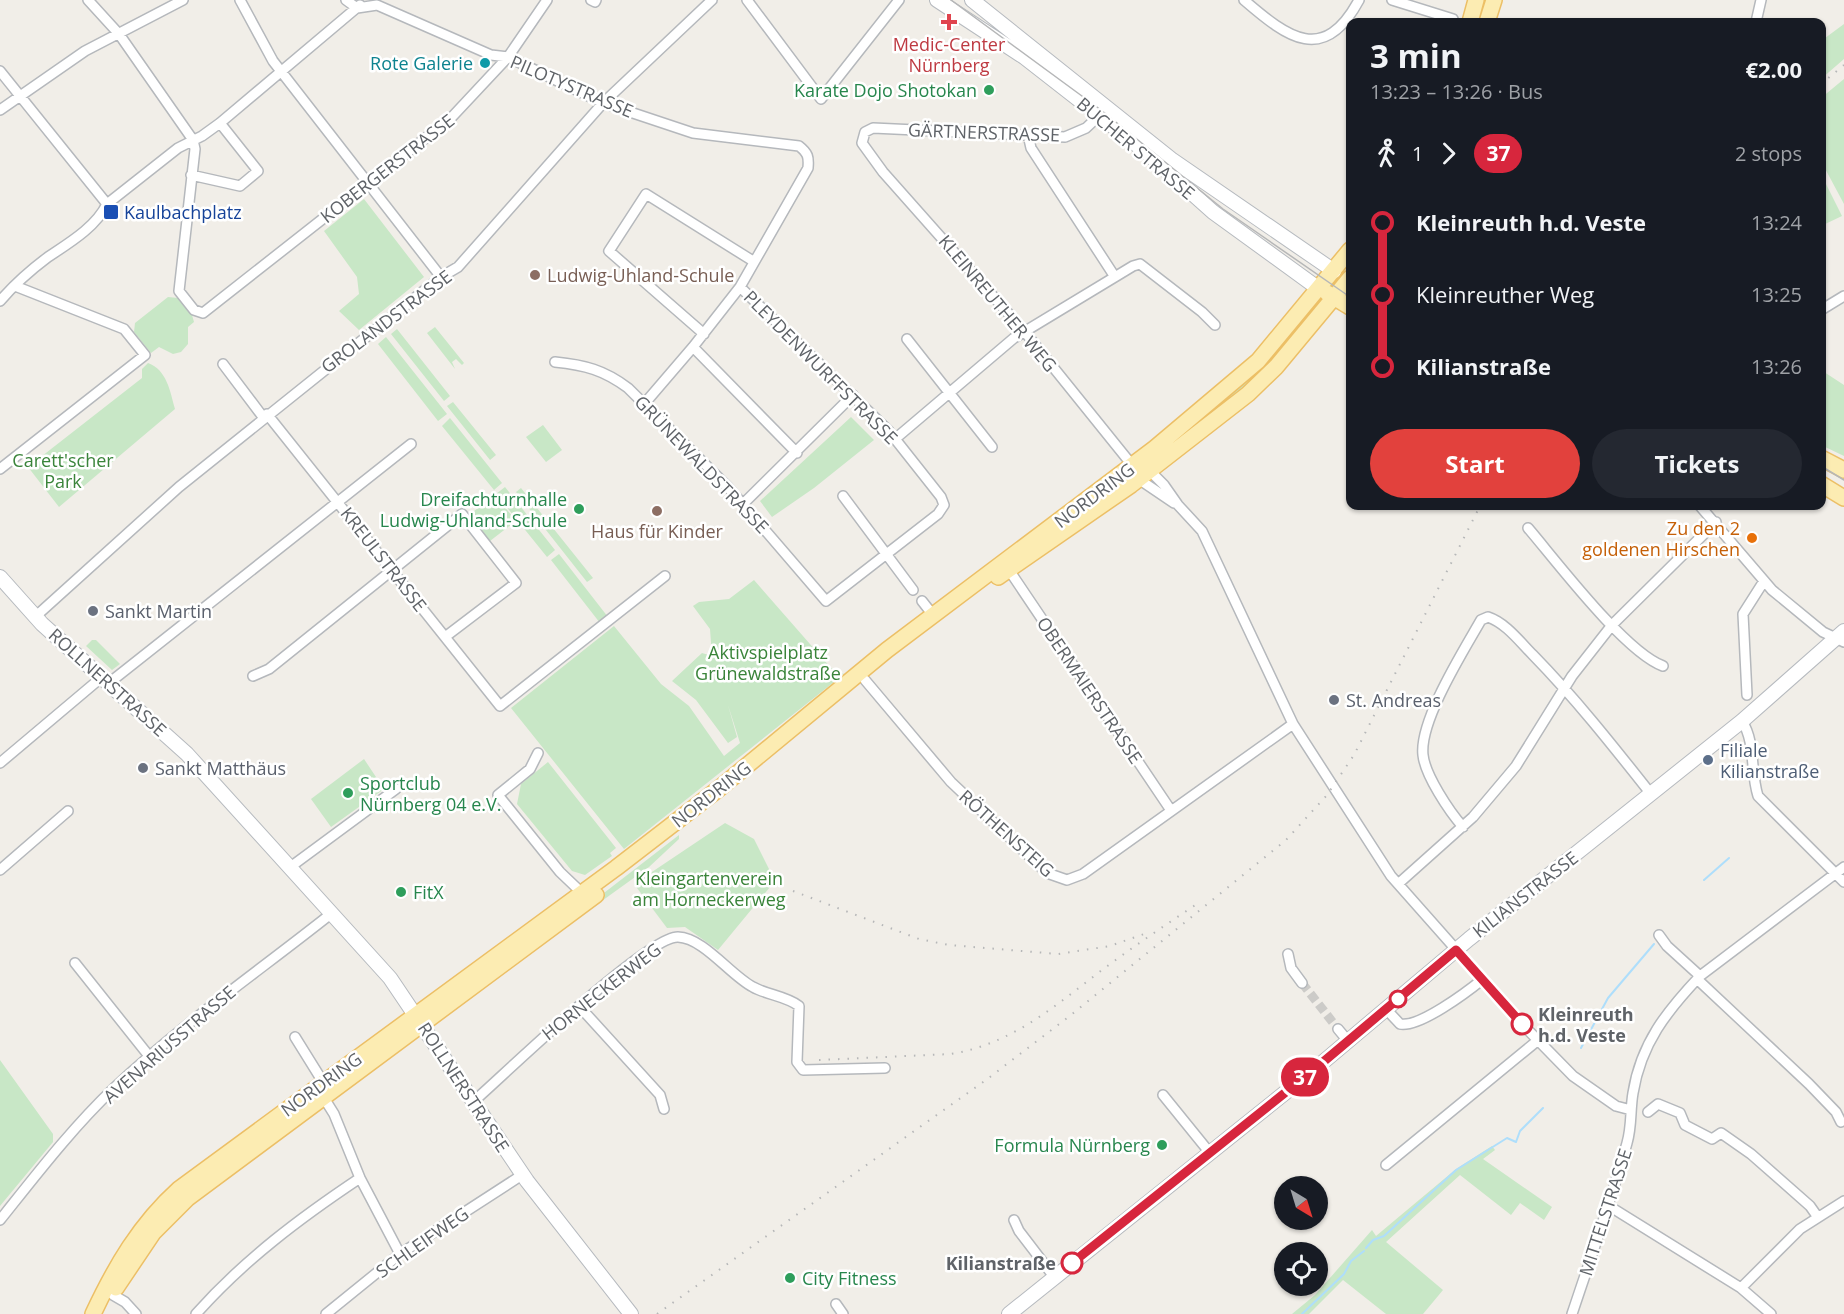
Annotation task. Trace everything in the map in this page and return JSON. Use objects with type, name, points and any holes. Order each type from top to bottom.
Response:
[{"type":"main road","name":"BUCHER STRASSE","points":[[937,0],[1019,53],[1334,271]]},
{"type":"main road","name":"BUCHER STRASSE","points":[[972,0],[1103,112],[1218,216],[1319,289],[1346,304]]},
{"type":"main road","points":[[1471,18],[1476,0]]},
{"type":"main road","points":[[1488,18],[1494,0]]},
{"type":"main road","name":"NORDRING","points":[[93,1314],[122,1258],[163,1204],[188,1182],[323,1090],[701,814],[865,680],[1140,471],[1248,370],[1346,255]]},
{"type":"main road","points":[[1334,271],[1346,278]]},
{"type":"main road","name":"NORDRING","points":[[420,1020],[582,892],[721,787],[933,615],[1255,388],[1346,283]]},
{"type":"main road","points":[[1826,461],[1844,470]]},
{"type":"main road","points":[[1826,487],[1844,498]]},
{"type":"main road","name":"ROLLNERSTRASSE","points":[[0,577],[35,617],[187,754],[390,978],[522,1175],[631,1314]]},
{"type":"main road","name":"KILIANSTRASSE","points":[[1009,1314],[1348,1041],[1456,950],[1742,721],[1841,637]]},
{"type":"main road","name":"NORDRING","points":[[104,1314],[144,1245],[183,1202],[323,1090]]},
{"type":"street","points":[[88,0],[119,34],[193,140],[195,149],[191,175],[240,186],[258,171],[220,123]]},
{"type":"street","points":[[0,110],[85,51],[183,0]]},
{"type":"street","points":[[240,0],[281,70],[441,277]]},
{"type":"street","points":[[346,0],[357,8]]},
{"type":"street","points":[[1,296],[94,221],[107,204],[178,148],[220,123],[366,0]]},
{"type":"street","name":"KOBERGERSTRASSE","points":[[191,175],[180,291],[194,310],[203,313],[451,118],[508,57],[547,0]]},
{"type":"street","points":[[591,0],[595,3],[596,0]]},
{"type":"street","name":"GROLANDSTRASSE","points":[[35,617],[171,494],[265,415],[441,277],[458,267],[603,103],[712,0]]},
{"type":"street","points":[[747,0],[821,99],[899,0]]},
{"type":"street","points":[[1244,0],[1283,30],[1311,39],[1325,38],[1341,27],[1346,20]]},
{"type":"street","points":[[1347,18],[1359,0]]},
{"type":"street","points":[[1392,0],[1449,18]]},
{"type":"street","points":[[1757,18],[1761,0]]},
{"type":"street","name":"PILOTYSTRASSE","points":[[357,8],[377,4],[491,55],[508,57],[603,103],[693,133],[799,146],[806,151],[809,158],[808,168],[753,261]]},
{"type":"street","points":[[0,71],[107,204]]},
{"type":"street","name":"GÄRTNERSTRASSE","points":[[862,143],[865,132],[873,128],[1065,137],[1086,128],[1103,112]]},
{"type":"street","points":[[1028,135],[1031,148],[1115,277]]},
{"type":"street","name":"KLEINREUTHER WEG","points":[[862,143],[883,172],[1024,332],[1140,471],[1194,521],[1208,541],[1293,724],[1369,844],[1398,884],[1537,1041],[1573,1076],[1616,1106],[1631,1110]]},
{"type":"street","points":[[645,403],[704,334],[740,287],[753,261],[646,194],[609,251],[704,334]]},
{"type":"street","points":[[895,439],[1024,332],[1140,264],[1202,312],[1215,325]]},
{"type":"street","points":[[0,469],[145,355],[124,329],[15,286]]},
{"type":"street","name":"PLEYDENWURFFSTRASSE","points":[[740,287],[854,395],[895,439],[941,497],[944,506],[938,514],[885,555]]},
{"type":"street","points":[[1826,307],[1844,296]]},
{"type":"street","points":[[907,339],[992,447]]},
{"type":"street","points":[[693,347],[797,453]]},
{"type":"street","name":"GRÜNEWALDSTRASSE","points":[[555,362],[587,365],[598,369],[611,375],[645,403],[743,504],[826,601],[885,555]]},
{"type":"street","name":"KREULSTRASSE","points":[[223,364],[338,501],[500,705],[665,576]]},
{"type":"street","points":[[743,504],[854,395]]},
{"type":"street","points":[[2,758],[411,444]]},
{"type":"street","points":[[843,496],[883,546],[885,555],[913,590]]},
{"type":"street","points":[[1704,510],[1764,581],[1823,632],[1841,637]]},
{"type":"street","points":[[254,676],[269,669],[462,514],[516,583],[445,637]]},
{"type":"street","points":[[1398,884],[1463,827],[1516,766],[1572,676],[1612,625],[1716,522]]},
{"type":"street","points":[[1528,528],[1612,625],[1650,661],[1663,666]]},
{"type":"street","name":"OBERMAIERSTRASSE","points":[[1009,570],[1170,809]]},
{"type":"street","points":[[1747,695],[1743,614],[1764,581]]},
{"type":"street","points":[[922,601],[933,615]]},
{"type":"street","points":[[1463,827],[1428,772],[1423,743],[1440,697],[1481,620],[1488,617],[1495,619],[1566,688],[1651,794]]},
{"type":"street","name":"RÖTHENSTEIG","points":[[865,680],[951,782],[1052,876],[1067,880],[1075,878],[1293,724]]},
{"type":"street","points":[[1742,721],[1749,735],[1752,779],[1758,796],[1840,879]]},
{"type":"street","points":[[538,753],[530,769],[498,795],[560,872],[582,892]]},
{"type":"street","points":[[289,868],[396,789]]},
{"type":"street","points":[[0,870],[68,811]]},
{"type":"street","name":"MITTELSTRASSE","points":[[1572,1314],[1609,1206],[1630,1135],[1637,1071],[1645,1048],[1667,1011],[1699,977],[1840,879],[1844,867]]},
{"type":"street","name":"AVENARIUSSTRASSE","points":[[0,1220],[85,1118],[149,1056],[332,913]]},
{"type":"street","points":[[1659,935],[1667,946],[1809,1084],[1836,1112],[1841,1122]]},
{"type":"street","name":"HORNECKERWEG","points":[[474,1101],[579,1006],[663,941],[674,937],[687,938],[752,986],[799,1006],[797,1062],[803,1070],[885,1068]]},
{"type":"street","points":[[1288,954],[1291,968],[1302,983]]},
{"type":"street","points":[[75,963],[149,1056]]},
{"type":"street","points":[[1386,1009],[1400,1024],[1412,1023],[1456,1000],[1483,979]]},
{"type":"street","points":[[579,1006],[660,1095],[664,1109]]},
{"type":"street","points":[[1338,1029],[1348,1041]]},
{"type":"street","points":[[295,1037],[323,1090],[360,1178],[400,1254]]},
{"type":"street","points":[[1386,1165],[1537,1041]]},
{"type":"street","points":[[1163,1095],[1210,1153]]},
{"type":"street","points":[[1648,1112],[1658,1104],[1680,1113],[1685,1125],[1712,1139],[1721,1133],[1751,1154],[1810,1206],[1817,1216]]},
{"type":"street","name":"SCHLEIFWEG","points":[[326,1314],[400,1254],[522,1175]]},
{"type":"street","points":[[196,1314],[217,1290],[272,1240],[360,1178]]},
{"type":"street","points":[[1741,1288],[1800,1229],[1817,1216],[1844,1201]]},
{"type":"street","points":[[1609,1206],[1741,1288],[1771,1314]]},
{"type":"street","points":[[1014,1220],[1019,1231],[1055,1278]]},
{"type":"street","points":[[113,1295],[125,1302],[136,1314]]},
{"type":"street","points":[[836,1304],[843,1314]]},
{"type":"green space","points":[[1844,24],[1844,59],[1826,75],[1826,37]]},
{"type":"green space","points":[[1844,79],[1844,204],[1826,170],[1826,94]]},
{"type":"green space","points":[[1826,184],[1842,216],[1826,224]]},
{"type":"green space","points":[[364,199],[424,277],[359,330],[339,311],[359,294],[357,277],[324,231]]},
{"type":"green space","points":[[168,297],[178,298],[192,315],[194,322],[188,327],[188,344],[181,352],[173,354],[159,347],[151,353],[134,332],[135,323]]},
{"type":"green space","points":[[1310,305],[1315,308],[1256,379],[1171,448],[1169,445],[1242,385]]},
{"type":"green space","points":[[435,327],[464,363],[462,365],[456,359],[452,362],[455,369],[427,333]]},
{"type":"green space","points":[[397,329],[450,396],[444,401],[391,334]]},
{"type":"green space","points":[[386,337],[447,414],[438,421],[378,344]]},
{"type":"green space","name":"Carett'scher Park","points":[[148,363],[164,376],[175,409],[59,507],[28,467],[142,378],[142,369]]},
{"type":"green space","points":[[1826,373],[1844,385],[1844,456],[1826,447]]},
{"type":"green space","points":[[453,402],[496,455],[490,460],[447,406]]},
{"type":"green space","points":[[851,417],[874,440],[814,488],[772,517],[760,501]]},
{"type":"green space","points":[[450,418],[502,483],[494,490],[442,426]]},
{"type":"green space","points":[[543,425],[562,450],[546,462],[526,437]]},
{"type":"green space","points":[[505,487],[555,550],[547,557],[496,494]]},
{"type":"green space","points":[[521,488],[593,578],[587,582],[516,492]]},
{"type":"green space","points":[[495,495],[516,521],[490,541],[469,515]]},
{"type":"green space","points":[[559,554],[608,617],[600,623],[551,560]]},
{"type":"green space","name":"Aktivspielplatz Grünewaldstraße","points":[[754,580],[831,668],[844,674],[624,849],[511,708],[614,626],[661,684],[689,706],[724,756],[740,743],[728,705],[737,737],[728,743],[696,700],[672,681],[702,653],[712,656],[710,629],[693,606],[699,602],[729,599]]},
{"type":"green space","points":[[92,640],[96,640],[120,664],[112,670],[86,646]]},
{"type":"green space","name":"Sportclub Nürnberg 04 e.V.","points":[[364,759],[384,789],[331,827],[311,799]]},
{"type":"green space","points":[[548,762],[616,848],[610,853],[612,856],[585,875],[572,871],[517,804],[521,784]]},
{"type":"green space","name":"Kleingartenverein am Horneckerweg","points":[[725,823],[754,839],[775,881],[718,950],[685,927],[667,928],[634,884]]},
{"type":"green space","points":[[679,835],[679,839],[649,867],[581,916],[578,913]]},
{"type":"green space","points":[[0,1060],[53,1134],[53,1142],[0,1206]]},
{"type":"green space","points":[[1492,1146],[1495,1150],[1483,1159],[1552,1207],[1544,1220],[1520,1203],[1511,1215],[1460,1175],[1386,1242],[1443,1290],[1423,1314],[1386,1314],[1343,1280],[1328,1295],[1328,1280],[1372,1230],[1376,1236],[1456,1169]]},
{"type":"green space","points":[[1314,1296],[1327,1296],[1309,1314],[1292,1314]]},
{"type":"waterway","points":[[1704,880],[1729,858]]},
{"type":"waterway","points":[[1581,1048],[1608,998],[1654,944]]},
{"type":"waterway","points":[[1366,1248],[1373,1240],[1384,1236],[1456,1170],[1507,1138],[1516,1142],[1520,1131],[1543,1108]]},
{"type":"waterway","points":[[1302,1314],[1344,1274],[1351,1261],[1364,1251]]},
{"type":"tunnel","points":[[1302,983],[1338,1029]]},
{"type":"tram line","points":[[951,0],[1101,110],[1223,209],[1346,294]]},
{"type":"tram line","points":[[1826,469],[1844,480]]},
{"type":"railway","points":[[1826,80],[1844,65]]},
{"type":"railway","points":[[657,1314],[986,1080],[1071,1015],[1286,840],[1327,795],[1354,755],[1478,510]]},
{"type":"railway","points":[[793,891],[919,939],[949,945],[1058,954],[1110,946],[1144,934]]},
{"type":"railway","points":[[819,1060],[951,1054],[994,1042],[1050,1010],[1125,953],[1197,904]]},
{"type":"bus line","name":"37","points":[[1072,1263],[1316,1068],[1456,950],[1522,1024]]},
{"type":"place","name":"Medic-Center Nürnberg","points":[[949,22]]},
{"type":"place","name":"Rote Galerie","points":[[485,63]]},
{"type":"place","name":"Karate Dojo Shotokan","points":[[989,90]]},
{"type":"place","name":"Kaulbachplatz","points":[[111,212]]},
{"type":"place","name":"Ludwig-Uhland-Schule","points":[[535,275]]},
{"type":"place","name":"Dreifachturnhalle Ludwig-Uhland-Schule","points":[[579,509]]},
{"type":"place","name":"Haus für Kinder","points":[[657,511]]},
{"type":"place","name":"Zu den 2 goldenen Hirschen","points":[[1752,538]]},
{"type":"place","name":"Sankt Martin","points":[[93,611]]},
{"type":"place","name":"St. Andreas","points":[[1334,700]]},
{"type":"place","name":"Filiale Kilianstraße","points":[[1708,760]]},
{"type":"place","name":"Sankt Matthäus","points":[[143,768]]},
{"type":"place","name":"Sportclub Nürnberg 04 e.V.","points":[[348,793]]},
{"type":"place","name":"FitX","points":[[401,892]]},
{"type":"place","name":"Kleinreuth h.d. Veste","points":[[1522,1024]]},
{"type":"place","name":"Formula Nürnberg","points":[[1162,1145]]},
{"type":"place","name":"Kilianstraße","points":[[1072,1263]]},
{"type":"place","name":"City Fitness","points":[[790,1278]]}]
